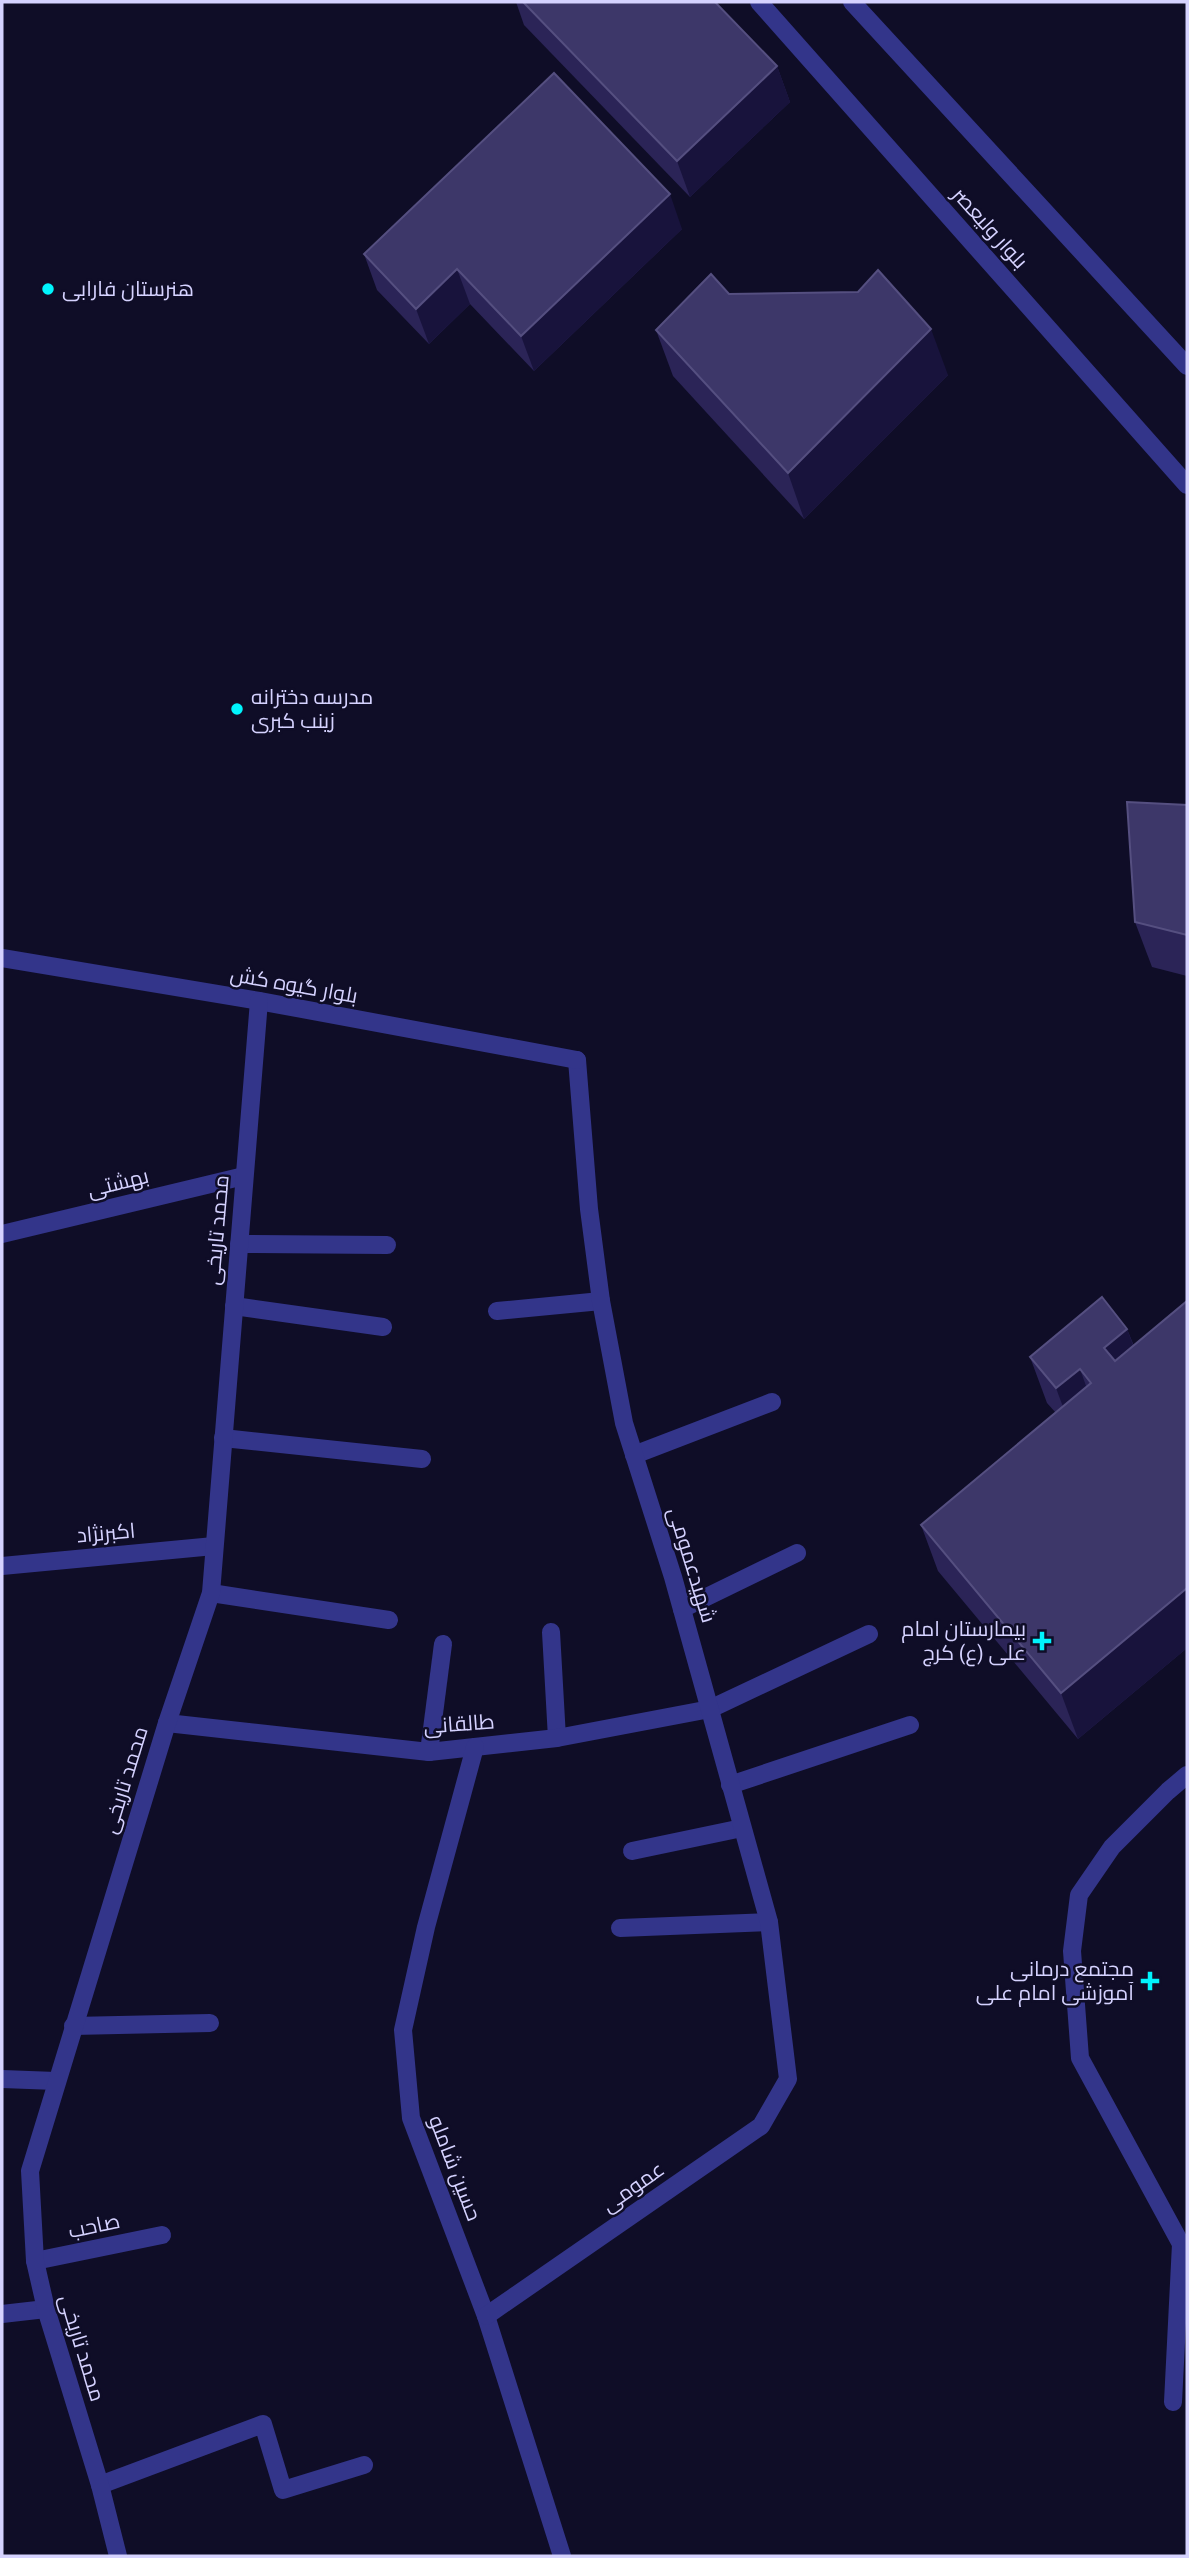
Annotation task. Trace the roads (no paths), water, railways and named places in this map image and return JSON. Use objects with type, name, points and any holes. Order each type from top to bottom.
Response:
[{"type":"street","name":"بلوار ولیعصر","points":[[759,2],[1187,485]]},
{"type":"street","points":[[852,2],[1187,366]]},
{"type":"street","name":"بلوار گیوه کش","points":[[2,958],[259,1001],[577,1060]]},
{"type":"street","name":"محمد تاریخی","points":[[118,2556],[100,2486],[46,2309],[35,2261],[30,2171],[167,1723],[211,1593],[259,1001]]},
{"type":"street","name":"شهیدعمومی","points":[[577,1060],[589,1209],[601,1301],[624,1423],[682,1609],[769,1922],[788,2079]]},
{"type":"street","name":"بهشتی","points":[[2,1234],[244,1176]]},
{"type":"street","points":[[239,1244],[387,1245]]},
{"type":"street","points":[[497,1311],[601,1301]]},
{"type":"street","points":[[234,1306],[383,1327]]},
{"type":"street","points":[[634,1455],[772,1402]]},
{"type":"street","points":[[222,1438],[422,1459]]},
{"type":"street","name":"اکبرنژاد","points":[[2,1566],[214,1546]]},
{"type":"street","points":[[682,1609],[797,1553]]},
{"type":"street","points":[[211,1593],[389,1620]]},
{"type":"street","points":[[551,1632],[557,1738]]},
{"type":"street","name":"طالقانی","points":[[167,1723],[429,1752],[557,1738],[710,1709],[869,1634]]},
{"type":"street","points":[[429,1752],[443,1644]]},
{"type":"street","points":[[730,1785],[910,1725]]},
{"type":"street","name":"حسین شاملو","points":[[475,1747],[426,1927],[403,2030],[411,2118],[486,2316],[562,2556]]},
{"type":"street","points":[[1173,2402],[1184,2244],[1080,2058],[1072,1951],[1079,1895],[1112,1847],[1187,1775]]},
{"type":"street","points":[[632,1851],[742,1828]]},
{"type":"street","points":[[620,1928],[769,1922]]},
{"type":"street","points":[[73,2026],[210,2022]]},
{"type":"street","points":[[2,2079],[56,2081]]},
{"type":"street","name":"عمومی","points":[[486,2316],[761,2126],[788,2079]]},
{"type":"street","name":"صاحب","points":[[35,2261],[162,2235]]},
{"type":"street","points":[[2,2314],[46,2309]]},
{"type":"street","points":[[100,2486],[263,2424],[283,2490],[364,2465]]},
{"type":"place","name":"هنرستان فارابی","points":[[48,289]]},
{"type":"place","name":"مدرسه دخترانه زینب کبری","points":[[237,709]]},
{"type":"place","name":"بیمارستان امام علی (ع) کرج","points":[[1042,1641]]},
{"type":"place","name":"مجتمع درمانی آموزشی امام علی","points":[[1150,1981]]}]
